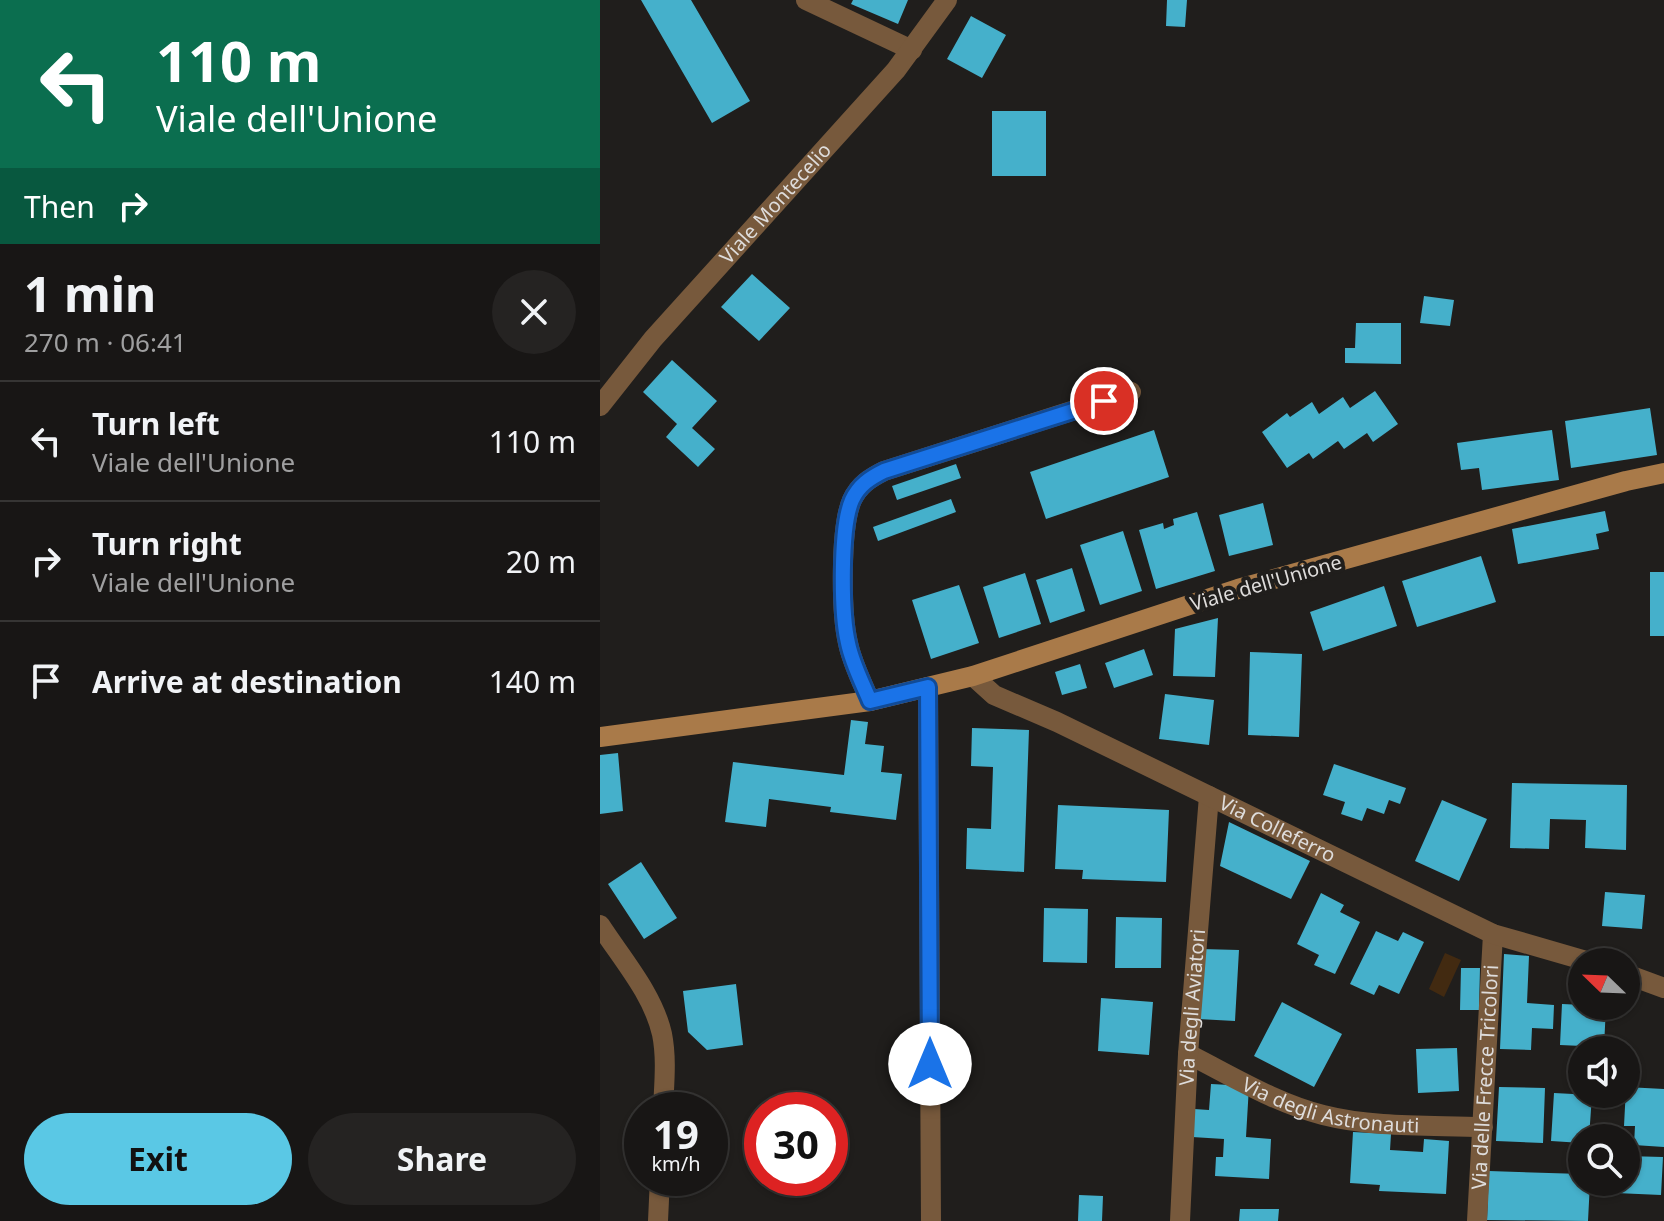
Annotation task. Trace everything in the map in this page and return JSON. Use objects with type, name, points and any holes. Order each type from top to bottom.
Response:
[{"type":"main road","name":"Viale dell'Unione","points":[[600,737],[870,701],[973,676],[1238,589],[1664,473]]},
{"type":"street","points":[[806,0],[912,50]]},
{"type":"street","name":"Viale Montecelio","points":[[600,406],[653,339],[843,132],[912,50],[947,0]]},
{"type":"street","points":[[870,701],[850,653],[844,616],[846,529],[851,501],[861,486],[884,471],[1131,392]]},
{"type":"street","name":"Via Colleferro","points":[[973,676],[994,695],[1493,934],[1568,956]]},
{"type":"street","points":[[928,687],[931,1221]]},
{"type":"street","name":"Via degli Aviatori","points":[[1180,1221],[1188,1054],[1209,796]]},
{"type":"street","points":[[600,925],[645,995],[661,1031],[665,1058],[664,1092]]},
{"type":"street","name":"Via delle Frecce Tricolori","points":[[1477,1221],[1493,934]]},
{"type":"street","points":[[1640,979],[1664,988]]},
{"type":"street","name":"Via degli Astronauti","points":[[1188,1054],[1281,1101],[1322,1114],[1364,1122],[1483,1127]]},
{"type":"street","points":[[658,1221],[659,1196]]},
{"type":"shaded area","points":[[1445,953],[1461,960],[1444,997],[1429,989]]},
{"type":"building","points":[[641,0],[691,0],[750,101],[712,123]]},
{"type":"building","points":[[853,0],[908,0],[898,24],[851,4]]},
{"type":"building","points":[[1167,0],[1187,0],[1185,27],[1166,26]]},
{"type":"building","points":[[971,16],[1006,35],[982,78],[947,59]]},
{"type":"building","points":[[992,111],[1046,111],[1046,176],[992,176]]},
{"type":"building","points":[[752,274],[790,308],[759,341],[721,307]]},
{"type":"building","points":[[1424,296],[1454,300],[1450,326],[1420,323]]},
{"type":"building","points":[[1356,323],[1401,323],[1401,364],[1345,363],[1345,348],[1355,348]]},
{"type":"building","points":[[672,360],[717,401],[692,428],[715,449],[698,467],[666,437],[677,424],[643,392]]},
{"type":"building","points":[[1375,391],[1398,424],[1373,442],[1367,433],[1344,449],[1338,441],[1313,459],[1309,453],[1287,468],[1262,432],[1287,413],[1290,417],[1312,402],[1319,414],[1343,397],[1350,408]]},
{"type":"building","points":[[1650,408],[1657,455],[1571,468],[1565,421]]},
{"type":"building","points":[[1154,430],[1169,477],[1046,519],[1030,472]]},
{"type":"building","points":[[1552,430],[1559,480],[1482,490],[1479,468],[1461,470],[1457,443]]},
{"type":"building","points":[[956,464],[961,478],[897,500],[892,486]]},
{"type":"building","points":[[951,499],[956,512],[878,541],[873,527]]},
{"type":"building","points":[[1263,503],[1273,545],[1229,556],[1219,515]]},
{"type":"building","points":[[1605,511],[1609,531],[1596,534],[1599,549],[1518,564],[1512,529]]},
{"type":"building","points":[[1197,512],[1215,571],[1156,589],[1139,530],[1163,523],[1164,529],[1174,525],[1173,519]]},
{"type":"building","points":[[1123,531],[1142,591],[1100,605],[1080,545]]},
{"type":"building","points":[[1481,556],[1496,602],[1417,627],[1402,581]]},
{"type":"building","points":[[1072,568],[1085,611],[1050,623],[1036,580]]},
{"type":"building","points":[[1650,572],[1664,572],[1664,636],[1650,636]]},
{"type":"building","points":[[1025,573],[1041,624],[999,638],[983,587]]},
{"type":"building","points":[[959,585],[979,643],[931,659],[912,600]]},
{"type":"building","points":[[1384,586],[1397,626],[1323,651],[1310,612]]},
{"type":"building","points":[[1218,618],[1215,677],[1173,676],[1175,629]]},
{"type":"building","points":[[1144,649],[1153,675],[1114,688],[1105,663]]},
{"type":"building","points":[[1250,652],[1302,654],[1299,737],[1248,735]]},
{"type":"building","points":[[1080,664],[1087,688],[1062,695],[1055,672]]},
{"type":"building","points":[[1165,694],[1214,700],[1209,745],[1159,739]]},
{"type":"building","points":[[851,720],[868,722],[865,744],[884,746],[881,772],[902,774],[896,820],[830,812],[831,807],[769,799],[766,827],[725,822],[733,762],[844,775]]},
{"type":"building","points":[[972,728],[1029,730],[1024,872],[966,869],[967,828],[991,829],[993,767],[971,766]]},
{"type":"building","points":[[618,753],[623,811],[600,814],[600,755]]},
{"type":"building","points":[[1334,764],[1406,788],[1400,804],[1389,800],[1384,814],[1367,808],[1362,821],[1341,814],[1345,802],[1323,795]]},
{"type":"building","points":[[1512,783],[1627,785],[1626,850],[1585,848],[1586,820],[1550,819],[1549,849],[1510,848]]},
{"type":"building","points":[[1442,800],[1487,819],[1459,881],[1415,861]]},
{"type":"building","points":[[1058,805],[1169,810],[1166,882],[1082,879],[1083,870],[1055,869]]},
{"type":"building","points":[[1229,822],[1310,861],[1291,899],[1220,866]]},
{"type":"building","points":[[641,862],[677,918],[644,939],[608,884]]},
{"type":"building","points":[[1605,892],[1645,895],[1642,929],[1602,926]]},
{"type":"building","points":[[1321,893],[1344,905],[1340,912],[1360,922],[1335,974],[1314,965],[1319,955],[1297,944]]},
{"type":"building","points":[[1044,908],[1088,909],[1087,963],[1043,962]]},
{"type":"building","points":[[1116,917],[1162,918],[1161,968],[1115,968]]},
{"type":"building","points":[[1376,931],[1398,941],[1403,932],[1424,942],[1399,994],[1379,985],[1374,995],[1350,984]]},
{"type":"building","points":[[1201,949],[1239,950],[1235,1021],[1198,1019]]},
{"type":"building","points":[[1504,954],[1529,956],[1527,1003],[1554,1005],[1553,1029],[1532,1028],[1531,1050],[1500,1049]]},
{"type":"building","points":[[1461,968],[1480,968],[1479,1010],[1460,1010]]},
{"type":"building","points":[[736,984],[743,1045],[707,1050],[688,1032],[683,991]]},
{"type":"building","points":[[1101,998],[1153,1002],[1149,1055],[1098,1051]]},
{"type":"building","points":[[1282,1002],[1342,1034],[1314,1087],[1254,1056]]},
{"type":"building","points":[[1562,1004],[1568,1004],[1568,1020],[1605,1020],[1605,1036],[1568,1036],[1568,1045],[1560,1045]]},
{"type":"building","points":[[1457,1048],[1459,1091],[1418,1093],[1416,1049]]},
{"type":"building","points":[[1211,1084],[1249,1086],[1246,1137],[1271,1139],[1269,1179],[1215,1176],[1216,1157],[1223,1157],[1224,1139],[1192,1137],[1194,1109],[1209,1110]]},
{"type":"building","points":[[1499,1087],[1545,1088],[1543,1143],[1496,1141]]},
{"type":"building","points":[[1640,1088],[1664,1089],[1664,1147],[1640,1145],[1640,1124],[1624,1124],[1625,1108],[1640,1108]]},
{"type":"building","points":[[1554,1093],[1568,1094],[1568,1108],[1591,1108],[1590,1124],[1568,1124],[1568,1142],[1551,1141]]},
{"type":"building","points":[[1353,1132],[1391,1134],[1390,1150],[1423,1152],[1424,1139],[1449,1141],[1446,1194],[1379,1191],[1380,1185],[1350,1183]]},
{"type":"building","points":[[1640,1156],[1663,1157],[1661,1195],[1640,1194]]},
{"type":"building","points":[[1489,1171],[1568,1174],[1568,1196],[1589,1196],[1588,1221],[1487,1220]]},
{"type":"building","points":[[1079,1195],[1103,1196],[1102,1221],[1078,1221]]},
{"type":"building","points":[[1240,1209],[1279,1209],[1278,1221],[1239,1221]]},
{"type":"route","points":[[930,1064],[928,687],[870,701],[850,653],[844,624],[845,541],[850,507],[861,486],[884,471],[1104,401]]}]
